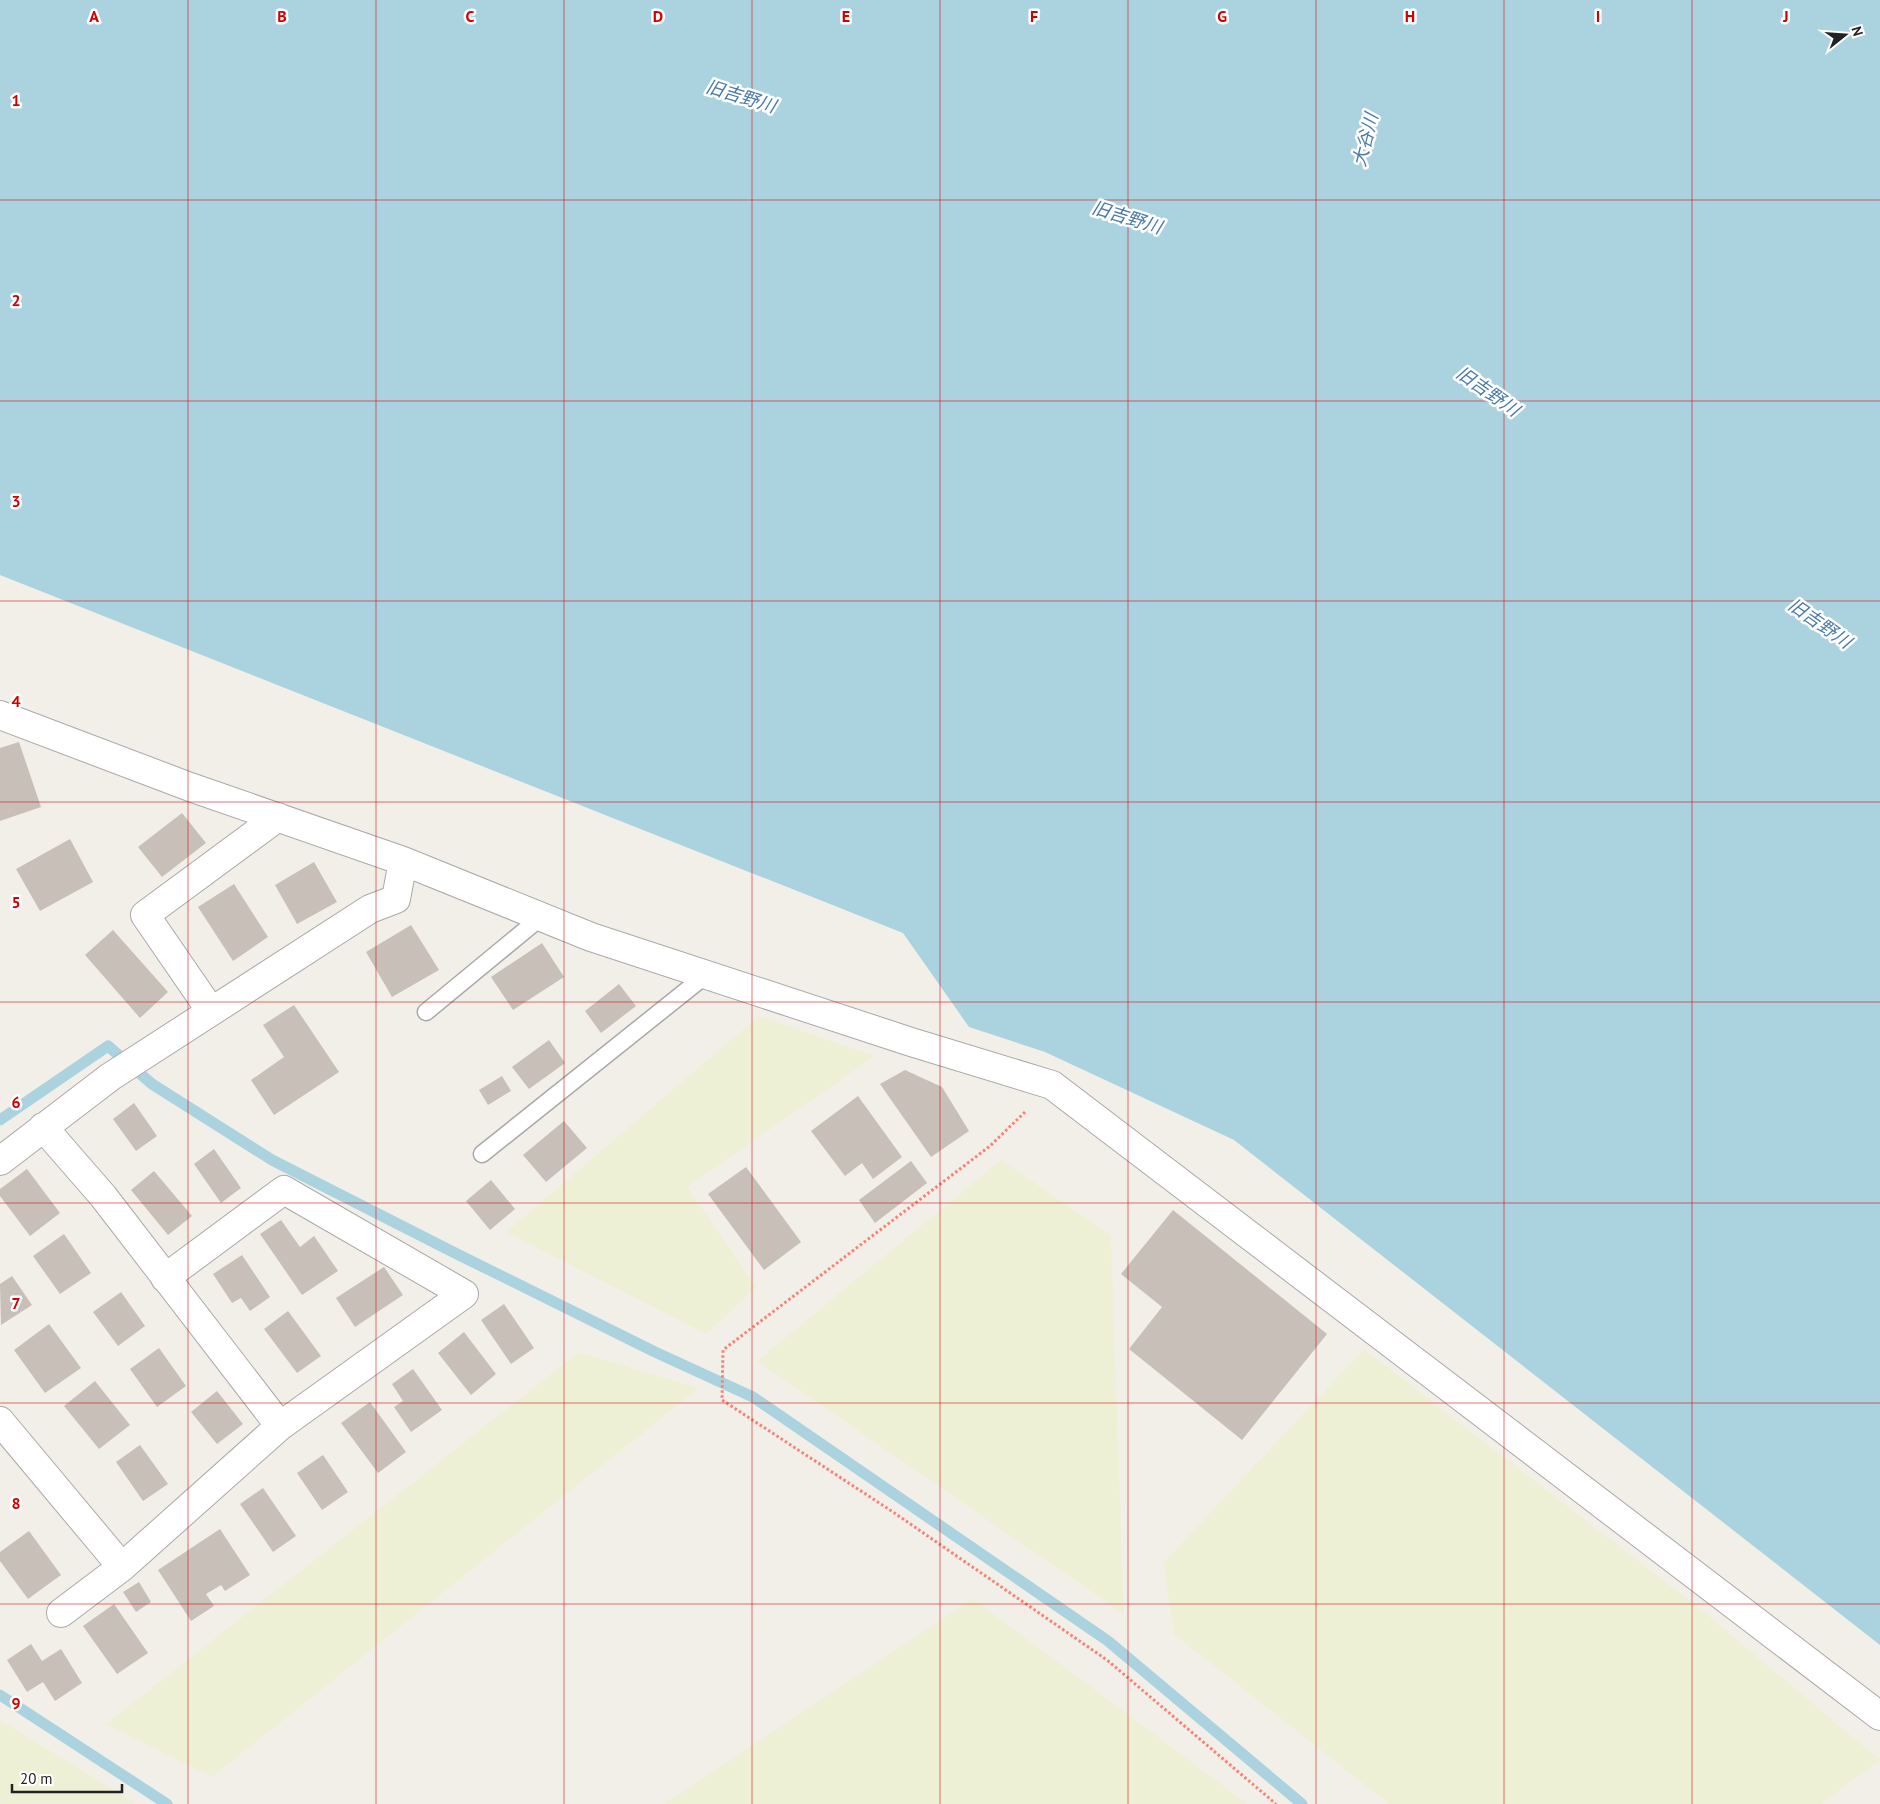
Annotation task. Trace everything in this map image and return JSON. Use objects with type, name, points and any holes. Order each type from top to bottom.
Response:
[{"type":"street","points":[[0,715],[190,787],[403,861],[591,937],[911,1042],[1052,1085],[1880,1716]]},
{"type":"street","points":[[211,1011],[145,915],[278,818]]},
{"type":"street","points":[[0,1161],[42,1127],[110,1077],[370,909],[396,899],[403,861]]},
{"type":"street","points":[[42,1127],[102,1196],[280,1426]]},
{"type":"street","points":[[61,1613],[122,1567],[280,1426],[464,1294],[284,1190],[165,1278]]},
{"type":"street","points":[[0,1421],[122,1567]]},
{"type":"lane","points":[[426,1012],[540,918]]},
{"type":"lane","points":[[482,1154],[706,975]]},
{"type":"path","points":[[1052,1085],[990,1146],[723,1350],[722,1400],[893,1512],[1107,1660],[1276,1804]]},
{"type":"green space","points":[[759,1016],[875,1056],[687,1187],[756,1287],[706,1334],[506,1232]]},
{"type":"green space","points":[[1001,1160],[1111,1235],[1124,1614],[757,1361]]},
{"type":"green space","points":[[1364,1349],[1698,1607],[1880,1760],[1821,1804],[1389,1804],[1174,1634],[1163,1563]]},
{"type":"green space","points":[[579,1352],[699,1388],[212,1777],[106,1724]]},
{"type":"green space","points":[[973,1599],[1248,1804],[664,1804]]},
{"type":"green space","points":[[0,1720],[127,1798],[136,1804],[0,1804]]},
{"type":"water","points":[[0,0],[1880,0],[1880,1645],[1234,1140],[1045,1052],[969,1027],[903,933],[0,575]]},
{"type":"building","points":[[19,742],[41,807],[0,821],[0,748]]},
{"type":"building","points":[[182,813],[206,843],[162,877],[138,847]]},
{"type":"building","points":[[70,839],[93,882],[40,911],[16,869]]},
{"type":"building","points":[[314,862],[337,902],[297,924],[275,885]]},
{"type":"building","points":[[234,884],[268,937],[233,961],[198,907]]},
{"type":"building","points":[[411,925],[439,970],[392,997],[366,952]]},
{"type":"building","points":[[113,930],[168,992],[140,1018],[85,955]]},
{"type":"building","points":[[542,943],[564,977],[513,1010],[491,977]]},
{"type":"building","points":[[619,984],[636,1006],[601,1033],[585,1011]]},
{"type":"building","points":[[294,1005],[339,1072],[274,1115],[251,1080],[284,1057],[263,1025]]},
{"type":"building","points":[[549,1040],[565,1063],[529,1089],[512,1067]]},
{"type":"building","points":[[905,1070],[942,1087],[969,1131],[931,1157],[880,1084]]},
{"type":"building","points":[[502,1076],[511,1091],[488,1105],[479,1090]]},
{"type":"building","points":[[858,1096],[902,1157],[873,1179],[862,1163],[845,1176],[811,1131]]},
{"type":"building","points":[[134,1103],[157,1136],[136,1151],[113,1119]]},
{"type":"building","points":[[564,1121],[587,1148],[546,1182],[523,1155]]},
{"type":"building","points":[[214,1149],[241,1188],[221,1203],[194,1164]]},
{"type":"building","points":[[911,1161],[927,1183],[875,1223],[859,1200]]},
{"type":"building","points":[[746,1167],[801,1242],[764,1270],[708,1194]]},
{"type":"building","points":[[27,1169],[60,1213],[30,1236],[0,1196],[0,1189]]},
{"type":"building","points":[[154,1171],[192,1216],[168,1235],[131,1190]]},
{"type":"building","points":[[491,1180],[515,1209],[490,1230],[466,1201]]},
{"type":"building","points":[[1173,1210],[1327,1334],[1242,1440],[1129,1349],[1162,1307],[1121,1274]]},
{"type":"building","points":[[281,1220],[300,1247],[314,1236],[338,1271],[302,1295],[260,1234]]},
{"type":"building","points":[[64,1234],[91,1273],[60,1294],[33,1256]]},
{"type":"building","points":[[242,1255],[270,1297],[250,1311],[241,1298],[232,1303],[213,1274]]},
{"type":"building","points":[[384,1267],[403,1295],[355,1327],[336,1298]]},
{"type":"building","points":[[12,1276],[32,1305],[1,1325],[0,1284]]},
{"type":"building","points":[[121,1292],[145,1326],[118,1346],[93,1312]]},
{"type":"building","points":[[504,1304],[534,1348],[511,1364],[481,1320]]},
{"type":"building","points":[[288,1311],[321,1356],[297,1373],[264,1329]]},
{"type":"building","points":[[49,1324],[81,1368],[45,1393],[14,1350]]},
{"type":"building","points":[[464,1332],[496,1374],[471,1395],[438,1353]]},
{"type":"building","points":[[159,1348],[186,1386],[157,1407],[130,1369]]},
{"type":"building","points":[[413,1369],[442,1410],[411,1432],[394,1407],[403,1401],[392,1384]]},
{"type":"building","points":[[95,1381],[130,1425],[99,1449],[64,1406]]},
{"type":"building","points":[[217,1391],[243,1424],[217,1444],[191,1412]]},
{"type":"building","points":[[370,1402],[406,1452],[378,1473],[341,1423]]},
{"type":"building","points":[[140,1445],[168,1484],[143,1501],[116,1462]]},
{"type":"building","points":[[323,1455],[348,1492],[322,1510],[297,1473]]},
{"type":"building","points":[[263,1488],[296,1536],[273,1552],[240,1504]]},
{"type":"building","points":[[220,1529],[250,1575],[225,1591],[221,1585],[206,1594],[214,1606],[191,1621],[158,1570]]},
{"type":"building","points":[[29,1531],[61,1575],[28,1599],[0,1561],[0,1552]]},
{"type":"building","points":[[139,1582],[151,1602],[136,1612],[123,1592]]},
{"type":"building","points":[[114,1604],[148,1653],[117,1674],[83,1626]]},
{"type":"building","points":[[31,1644],[42,1661],[61,1649],[82,1683],[55,1701],[43,1682],[27,1692],[7,1660]]},
{"type":"waterway","points":[[0,1120],[108,1046],[152,1084],[272,1160],[655,1352],[753,1397],[1108,1641],[1302,1804]]},
{"type":"waterway","points":[[0,1695],[167,1804]]},
{"type":"water label","name":"旧吉野川","points":[[741,96]]},
{"type":"water label","name":"大谷川","points":[[1365,140]]},
{"type":"water label","name":"旧吉野川","points":[[1127,217]]},
{"type":"water label","name":"旧吉野川","points":[[1488,391]]},
{"type":"water label","name":"旧吉野川","points":[[1820,623]]}]
